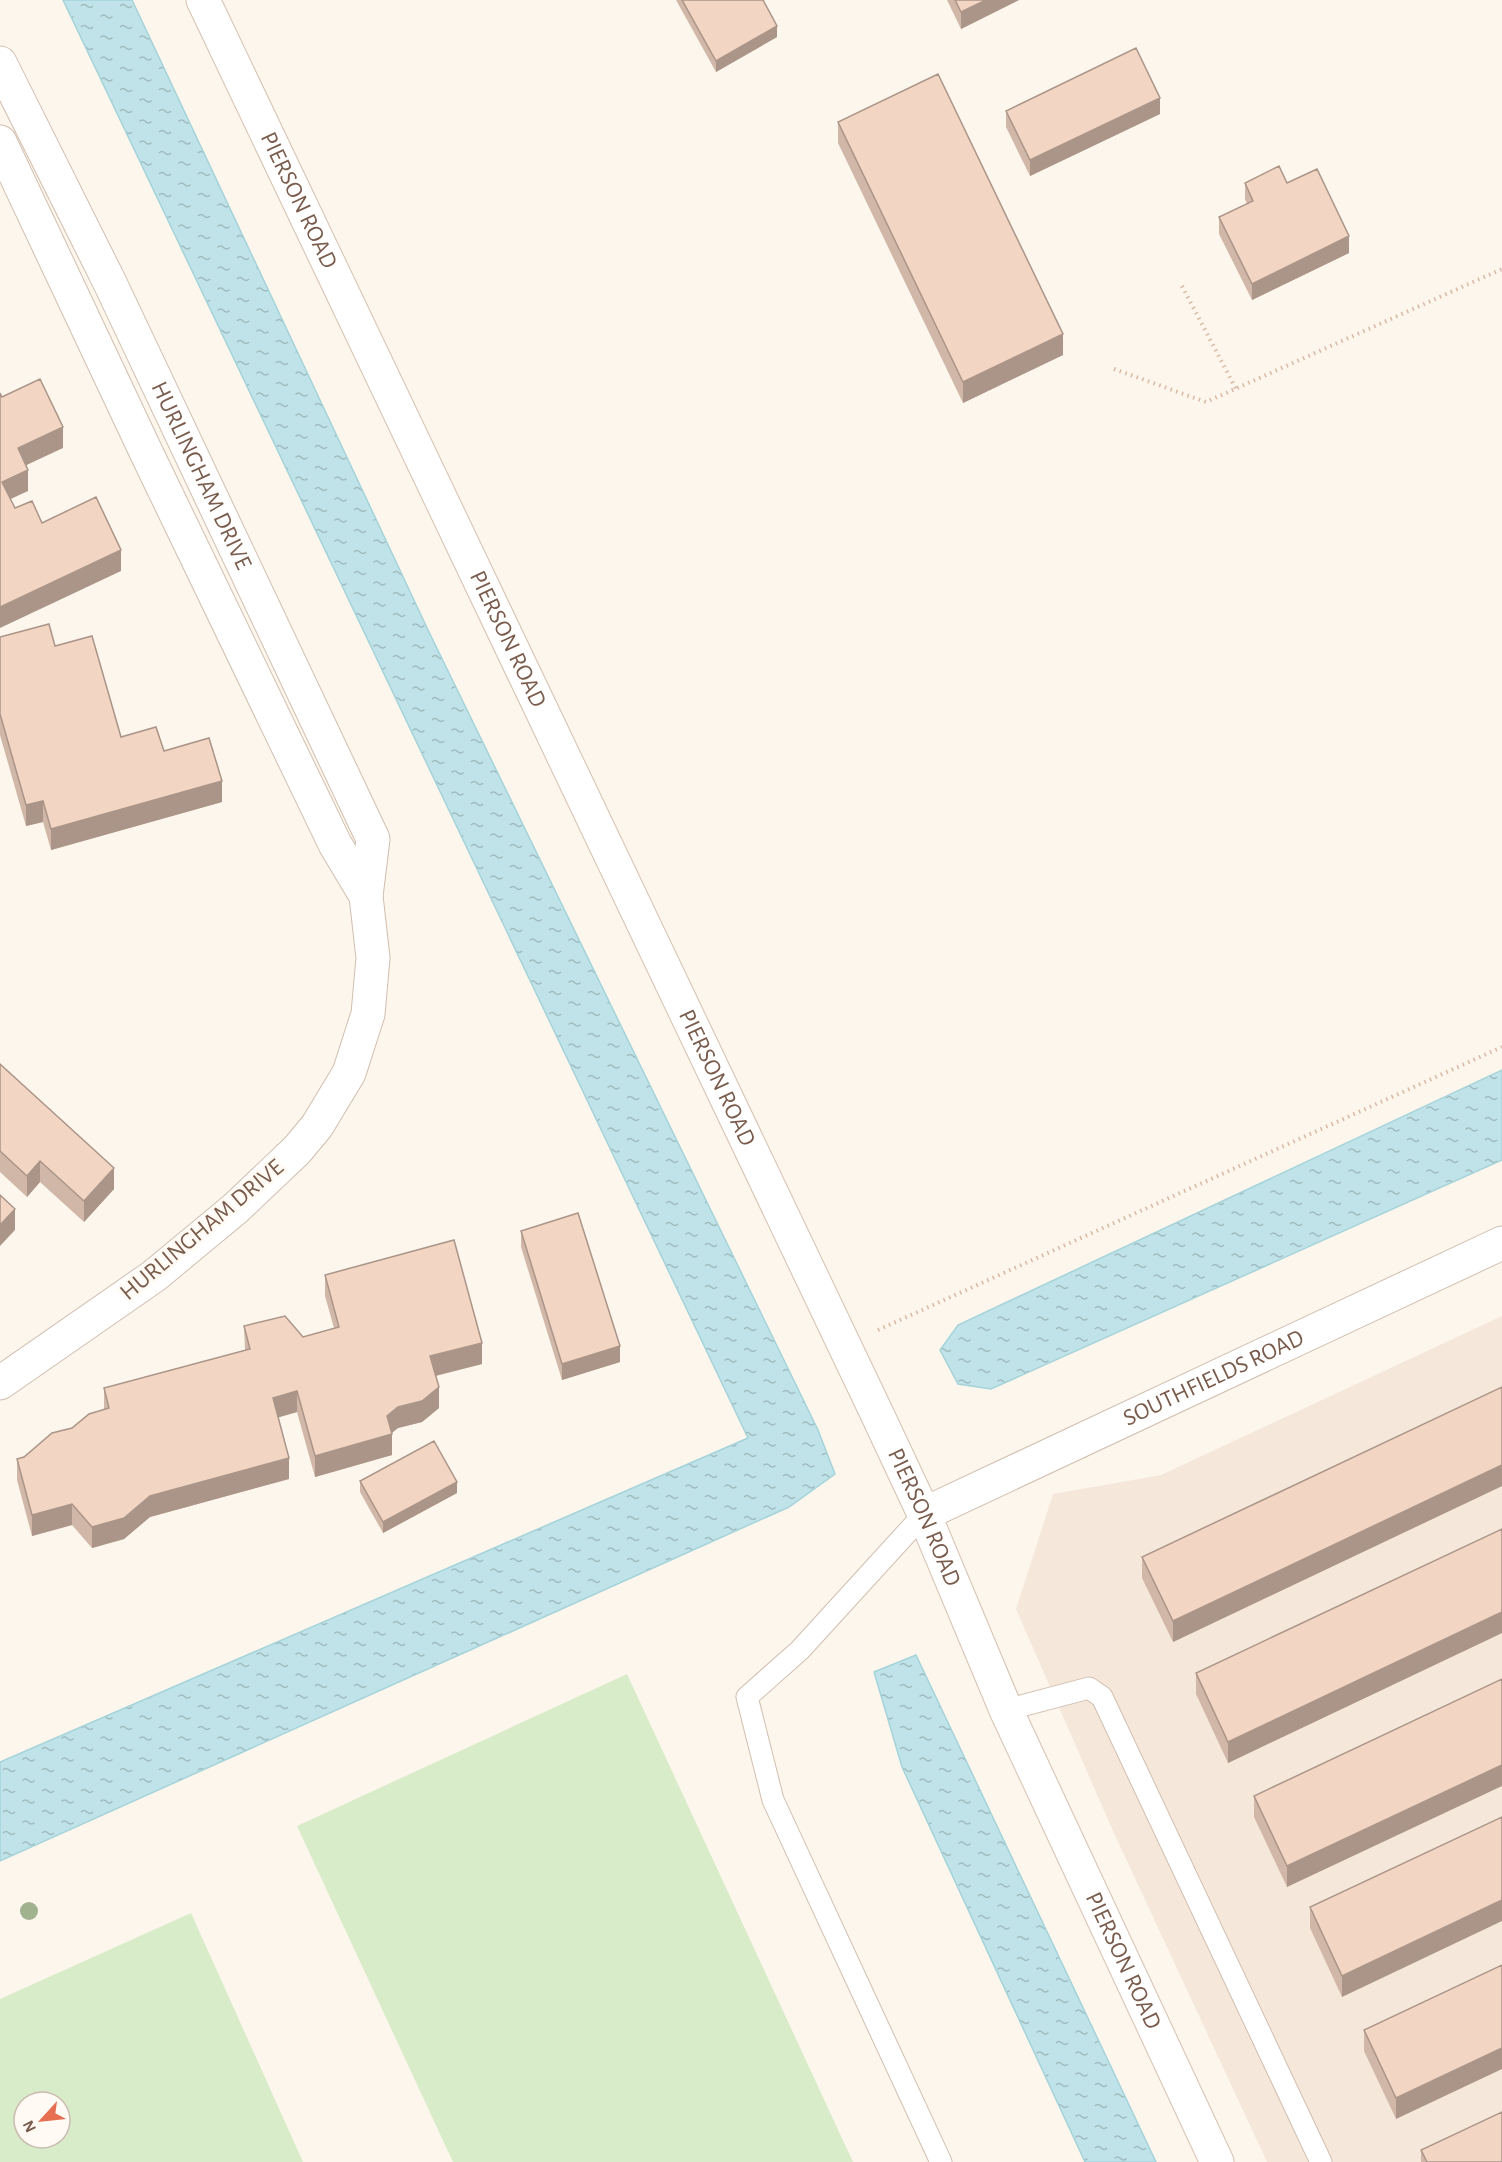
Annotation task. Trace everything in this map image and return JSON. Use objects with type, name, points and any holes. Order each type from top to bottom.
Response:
[{"type":"street","name":"PIERSON ROAD","points":[[203,0],[924,1514],[1006,1710],[1217,2162]]},
{"type":"street","name":"HURLINGHAM DRIVE","points":[[0,63],[110,282],[373,839],[366,896],[373,958],[368,1014],[349,1073],[317,1126],[297,1150],[236,1208],[154,1276],[0,1383]]},
{"type":"street","name":"HURLINGHAM DRIVE","points":[[0,142],[294,759],[335,843],[366,896]]},
{"type":"street","name":"SOUTHFIELDS ROAD","points":[[924,1514],[1502,1243]]},
{"type":"lane","points":[[924,1514],[800,1650],[747,1697],[773,1800],[941,2162]]},
{"type":"lane","points":[[1006,1710],[1089,1688],[1102,1697],[1321,2162]]},
{"type":"path","points":[[1114,369],[1206,402],[1502,269]]},
{"type":"path","points":[[1182,286],[1236,389]]},
{"type":"path","points":[[844,1345],[1502,1047]]},
{"type":"shaded area","points":[[1502,1316],[1502,2162],[1267,2162],[1113,1831],[1016,1609],[1053,1494],[1161,1475]]},
{"type":"green space","points":[[627,1674],[853,2162],[453,2162],[297,1826]]},
{"type":"green space","points":[[191,1913],[303,2162],[0,2162],[0,1999]]},
{"type":"water","points":[[63,0],[132,0],[429,632],[818,1430],[835,1474],[789,1507],[0,1861],[0,1762],[748,1438]]},
{"type":"water","points":[[1502,1070],[1502,1160],[991,1389],[958,1384],[940,1350],[958,1325]]},
{"type":"water","points":[[916,1655],[1156,2162],[1085,2162],[902,1767],[874,1672]]},
{"type":"building","points":[[682,0],[763,0],[777,26],[716,61]]},
{"type":"building","points":[[955,0],[986,0],[961,12]]},
{"type":"building","points":[[1136,48],[1160,98],[1030,160],[1006,111]]},
{"type":"building","points":[[938,74],[1063,334],[963,382],[838,122]]},
{"type":"building","points":[[1279,166],[1287,183],[1317,169],[1349,236],[1252,284],[1219,217],[1253,201],[1245,183]]},
{"type":"building","points":[[40,379],[63,427],[18,448],[28,470],[2,482],[15,508],[32,501],[42,523],[96,497],[121,550],[0,607],[0,393],[2,397]]},
{"type":"building","points":[[49,624],[55,646],[92,636],[121,737],[156,727],[164,751],[209,738],[222,781],[51,829],[43,801],[26,805],[0,714],[0,637]]},
{"type":"building","points":[[0,1064],[114,1168],[84,1201],[40,1161],[27,1176],[0,1151]]},
{"type":"building","points":[[0,1195],[15,1209],[0,1225]]},
{"type":"building","points":[[578,1213],[620,1346],[562,1364],[521,1231]]},
{"type":"building","points":[[454,1240],[482,1343],[430,1356],[439,1387],[422,1401],[398,1407],[387,1416],[392,1434],[315,1456],[297,1391],[273,1398],[289,1458],[150,1496],[124,1518],[92,1527],[72,1504],[32,1515],[17,1459],[24,1457],[52,1433],[72,1428],[89,1414],[109,1408],[104,1388],[250,1349],[244,1326],[285,1316],[303,1337],[339,1327],[325,1275]]},
{"type":"building","points":[[1502,1387],[1502,1465],[1173,1621],[1142,1557]]},
{"type":"building","points":[[434,1441],[457,1482],[383,1522],[360,1481]]},
{"type":"building","points":[[1502,1529],[1502,1612],[1228,1742],[1196,1673]]},
{"type":"building","points":[[1502,1679],[1502,1765],[1287,1866],[1254,1796]]},
{"type":"building","points":[[1502,1817],[1502,1900],[1342,1976],[1310,1907]]},
{"type":"building","points":[[1502,1965],[1502,2048],[1396,2098],[1364,2030]]},
{"type":"building","points":[[1502,2112],[1502,2162],[1427,2162],[1421,2150]]}]
